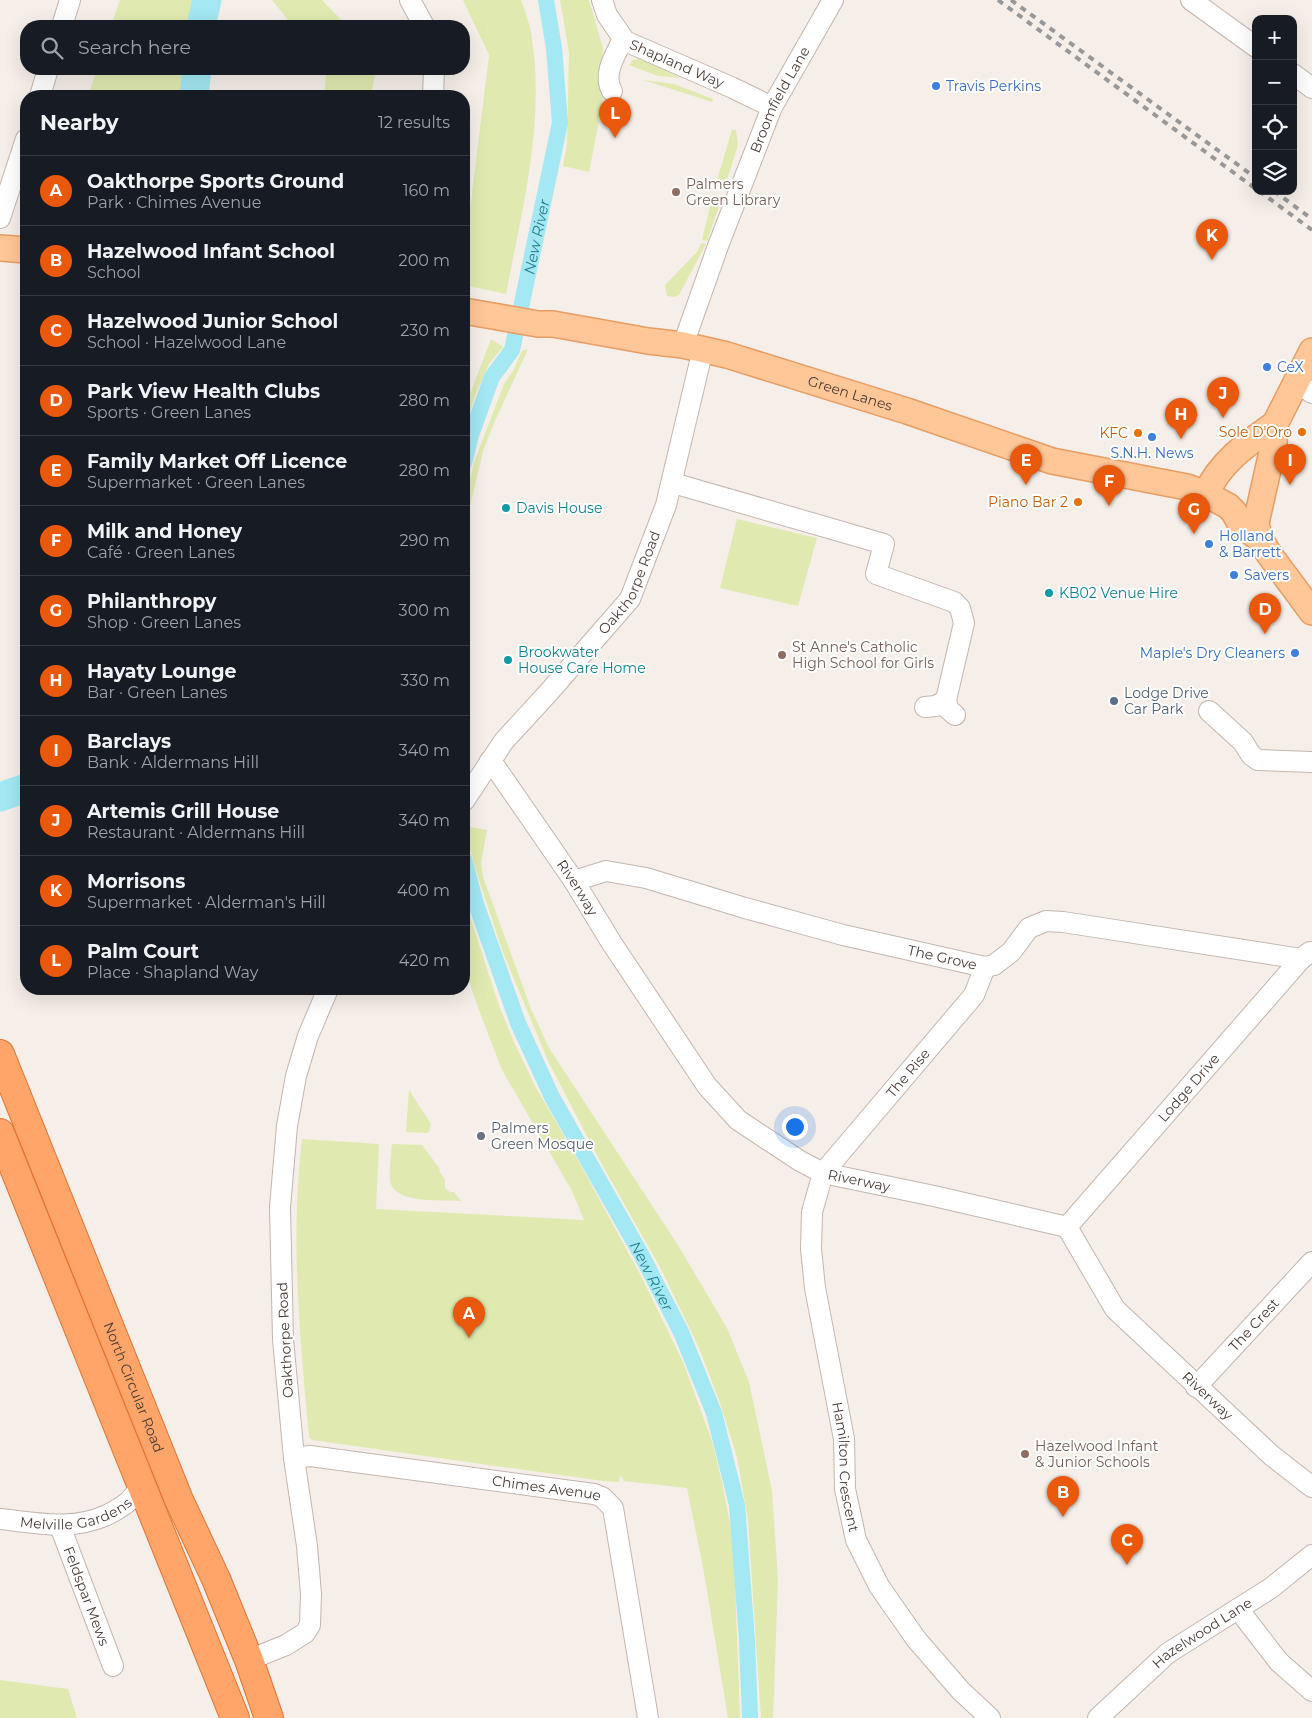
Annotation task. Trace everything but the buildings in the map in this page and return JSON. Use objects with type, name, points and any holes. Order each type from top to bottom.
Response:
[{"type":"highway","name":"North Circular Road","points":[[0,1054],[179,1500],[216,1579],[249,1660],[269,1718]]},
{"type":"highway","points":[[0,1133],[136,1492],[235,1718]]},
{"type":"main road","points":[[0,248],[20,250]]},
{"type":"main road","name":"Green Lanes","points":[[470,312],[693,347],[738,358],[897,408],[1052,461],[1187,487],[1206,494],[1228,506],[1234,512],[1241,525],[1258,531],[1268,554],[1312,612]]},
{"type":"main road","points":[[1206,494],[1211,482],[1220,470],[1247,444],[1275,424],[1304,387],[1312,351]]},
{"type":"main road","points":[[1258,531],[1274,443],[1275,424]]},
{"type":"street","points":[[64,20],[70,0]]},
{"type":"street","points":[[410,0],[421,20]]},
{"type":"street","name":"Shapland Way","points":[[602,0],[607,15],[625,41],[734,88],[772,107]]},
{"type":"street","name":"Broomfield Lane","points":[[693,347],[718,246],[772,107],[833,0]]},
{"type":"street","points":[[1191,0],[1252,44]]},
{"type":"street","points":[[612,91],[608,80],[611,63],[623,39]]},
{"type":"street","points":[[42,90],[46,75]]},
{"type":"street","points":[[433,90],[434,75]]},
{"type":"street","points":[[1297,77],[1312,88]]},
{"type":"street","points":[[0,218],[20,157]]},
{"type":"street","name":"Oakthorpe Road","points":[[470,792],[504,741],[630,599],[673,483],[693,347]]},
{"type":"street","points":[[673,483],[884,544],[876,574],[947,598],[960,608],[964,623],[942,708]]},
{"type":"street","points":[[1209,711],[1243,741],[1251,755],[1258,760],[1312,762]]},
{"type":"street","name":"Riverway","points":[[490,761],[574,881],[707,1086],[738,1120],[800,1161],[823,1173],[934,1196],[1067,1227],[1115,1309],[1196,1387],[1271,1455],[1312,1487]]},
{"type":"street","name":"The Grove","points":[[574,881],[606,871],[646,878],[843,935],[985,967],[994,965],[1012,952],[1029,928],[1046,921],[1307,955]]},
{"type":"street","name":"Lodge Drive","points":[[1067,1227],[1307,955]]},
{"type":"street","name":"The Rise","points":[[823,1173],[974,995],[985,967]]},
{"type":"street","name":"Oakthorpe Road","points":[[249,1660],[286,1645],[305,1633],[310,1625],[311,1594],[307,1546],[294,1458],[283,1339],[280,1207],[287,1126],[296,1076],[308,1036],[325,995]]},
{"type":"street","name":"Hamilton Crescent","points":[[823,1173],[812,1212],[811,1249],[815,1288],[844,1439],[845,1489],[856,1540],[879,1586],[916,1639],[961,1691],[990,1718]]},
{"type":"street","name":"The Crest","points":[[1196,1387],[1312,1262]]},
{"type":"street","name":"Chimes Avenue","points":[[294,1458],[310,1456],[602,1497],[613,1508],[648,1718]]},
{"type":"street","name":"Melville Gardens","points":[[0,1519],[60,1526],[94,1520],[119,1509],[136,1492]]},
{"type":"street","name":"Feldspar Mews","points":[[60,1526],[113,1666]]},
{"type":"street","name":"Hazelwood Lane","points":[[1098,1718],[1168,1653],[1271,1588],[1312,1555]]},
{"type":"street","points":[[1238,1609],[1279,1662],[1312,1691]]},
{"type":"green space","points":[[120,0],[200,0],[195,20],[113,20]]},
{"type":"green space","points":[[272,0],[322,0],[341,20],[288,20]]},
{"type":"green space","points":[[463,0],[521,0],[531,33],[536,99],[530,165],[506,294],[470,286],[470,209],[489,55]]},
{"type":"green space","points":[[560,0],[589,0],[603,48],[603,100],[589,172],[563,166],[567,144],[569,53]]},
{"type":"green space","points":[[638,59],[681,78],[658,76],[629,65],[633,60]]},
{"type":"green space","points":[[95,75],[189,75],[188,90],[90,90]]},
{"type":"green space","points":[[326,75],[375,75],[372,90],[325,90]]},
{"type":"green space","points":[[643,80],[674,84],[713,99],[712,102]]},
{"type":"green space","points":[[732,130],[736,130],[738,145],[726,183],[717,180]]},
{"type":"green space","points":[[712,198],[721,201],[707,241],[702,240]]},
{"type":"green space","points":[[701,243],[706,244],[679,295],[674,297],[667,296],[665,285],[697,252]]},
{"type":"green space","points":[[491,339],[503,347],[489,364],[470,412],[470,394]]},
{"type":"green space","points":[[528,349],[483,451],[470,506],[470,480],[475,460],[504,384],[513,371],[522,351]]},
{"type":"green space","points":[[737,519],[817,538],[798,606],[720,588]]},
{"type":"green space","points":[[470,827],[487,830],[481,863],[483,877],[531,1009],[549,1048],[676,1242],[727,1328],[749,1382],[772,1491],[778,1580],[773,1718],[761,1718],[748,1520],[737,1457],[719,1400],[699,1348],[661,1269],[600,1161],[549,1063],[502,950],[470,848]]},
{"type":"green space","points":[[470,917],[499,1006],[514,1042],[535,1086],[573,1151],[642,1278],[683,1362],[712,1441],[732,1534],[740,1718],[728,1718],[703,1567],[687,1488],[624,1481],[620,1475],[619,1482],[603,1481],[312,1440],[309,1437],[300,1325],[297,1251],[298,1176],[302,1139],[379,1144],[376,1209],[584,1220],[572,1191],[502,1070],[470,983]]},
{"type":"green space","points":[[409,1090],[431,1124],[429,1132],[406,1132]]},
{"type":"green space","points":[[392,1144],[422,1145],[440,1169],[439,1171],[445,1179],[445,1188],[450,1192],[454,1192],[461,1201],[419,1199],[399,1193],[393,1188],[390,1180]]},
{"type":"green space","points":[[0,1680],[68,1689],[77,1718],[0,1718]]},
{"type":"waterway","points":[[202,20],[207,0]]},
{"type":"waterway","name":"New River","points":[[470,439],[492,377],[512,350],[560,123],[554,48],[546,0]]},
{"type":"waterway","points":[[195,90],[196,75]]},
{"type":"waterway","points":[[0,797],[20,790]]},
{"type":"waterway","name":"New River","points":[[470,882],[476,904],[518,1023],[552,1097],[641,1254],[681,1332],[714,1413],[737,1505],[747,1640],[750,1718]]},
{"type":"railway","points":[[998,0],[1252,186]]},
{"type":"railway","points":[[1011,0],[1252,175]]},
{"type":"railway","points":[[1264,195],[1312,230]]},
{"type":"railway","points":[[1279,195],[1312,219]]},
{"type":"place","name":"Travis Perkins","points":[[936,86]]},
{"type":"place","name":"Palm Court","points":[[615,138]]},
{"type":"place","name":"Palmers Green Library","points":[[676,192]]},
{"type":"place","name":"Morrisons","points":[[1212,260]]},
{"type":"place","name":"CeX","points":[[1267,367]]},
{"type":"place","name":"Artemis Grill House","points":[[1223,418]]},
{"type":"place","name":"Sole D'Oro","points":[[1302,432]]},
{"type":"place","name":"KFC","points":[[1138,433]]},
{"type":"place","name":"S.N.H. News","points":[[1152,437]]},
{"type":"place","name":"Hayaty Lounge","points":[[1181,439]]},
{"type":"place","name":"Family Market Off Licence","points":[[1026,485]]},
{"type":"place","name":"Barclays","points":[[1290,485]]},
{"type":"place","name":"Piano Bar 2","points":[[1078,502]]},
{"type":"place","name":"Milk and Honey","points":[[1109,506]]},
{"type":"place","name":"Davis House","points":[[506,508]]},
{"type":"place","name":"Philanthropy","points":[[1194,534]]},
{"type":"place","name":"Holland & Barrett","points":[[1209,544]]},
{"type":"place","name":"Savers","points":[[1234,575]]},
{"type":"place","name":"KB02 Venue Hire","points":[[1049,593]]},
{"type":"place","name":"Park View Health Clubs","points":[[1265,634]]},
{"type":"place","name":"Maple's Dry Cleaners","points":[[1295,653]]},
{"type":"place","name":"St Anne's Catholic High School for Girls","points":[[782,655]]},
{"type":"place","name":"Brookwater House Care Home","points":[[508,660]]},
{"type":"place","name":"Lodge Drive Car Park","points":[[1114,701]]},
{"type":"place","name":"Palmers Green Mosque","points":[[481,1136]]},
{"type":"place","name":"Oakthorpe Sports Ground","points":[[469,1338]]},
{"type":"place","name":"Hazelwood Infant & Junior Schools","points":[[1025,1454]]},
{"type":"place","name":"Hazelwood Infant School","points":[[1063,1517]]},
{"type":"place","name":"Hazelwood Junior School","points":[[1127,1565]]}]
